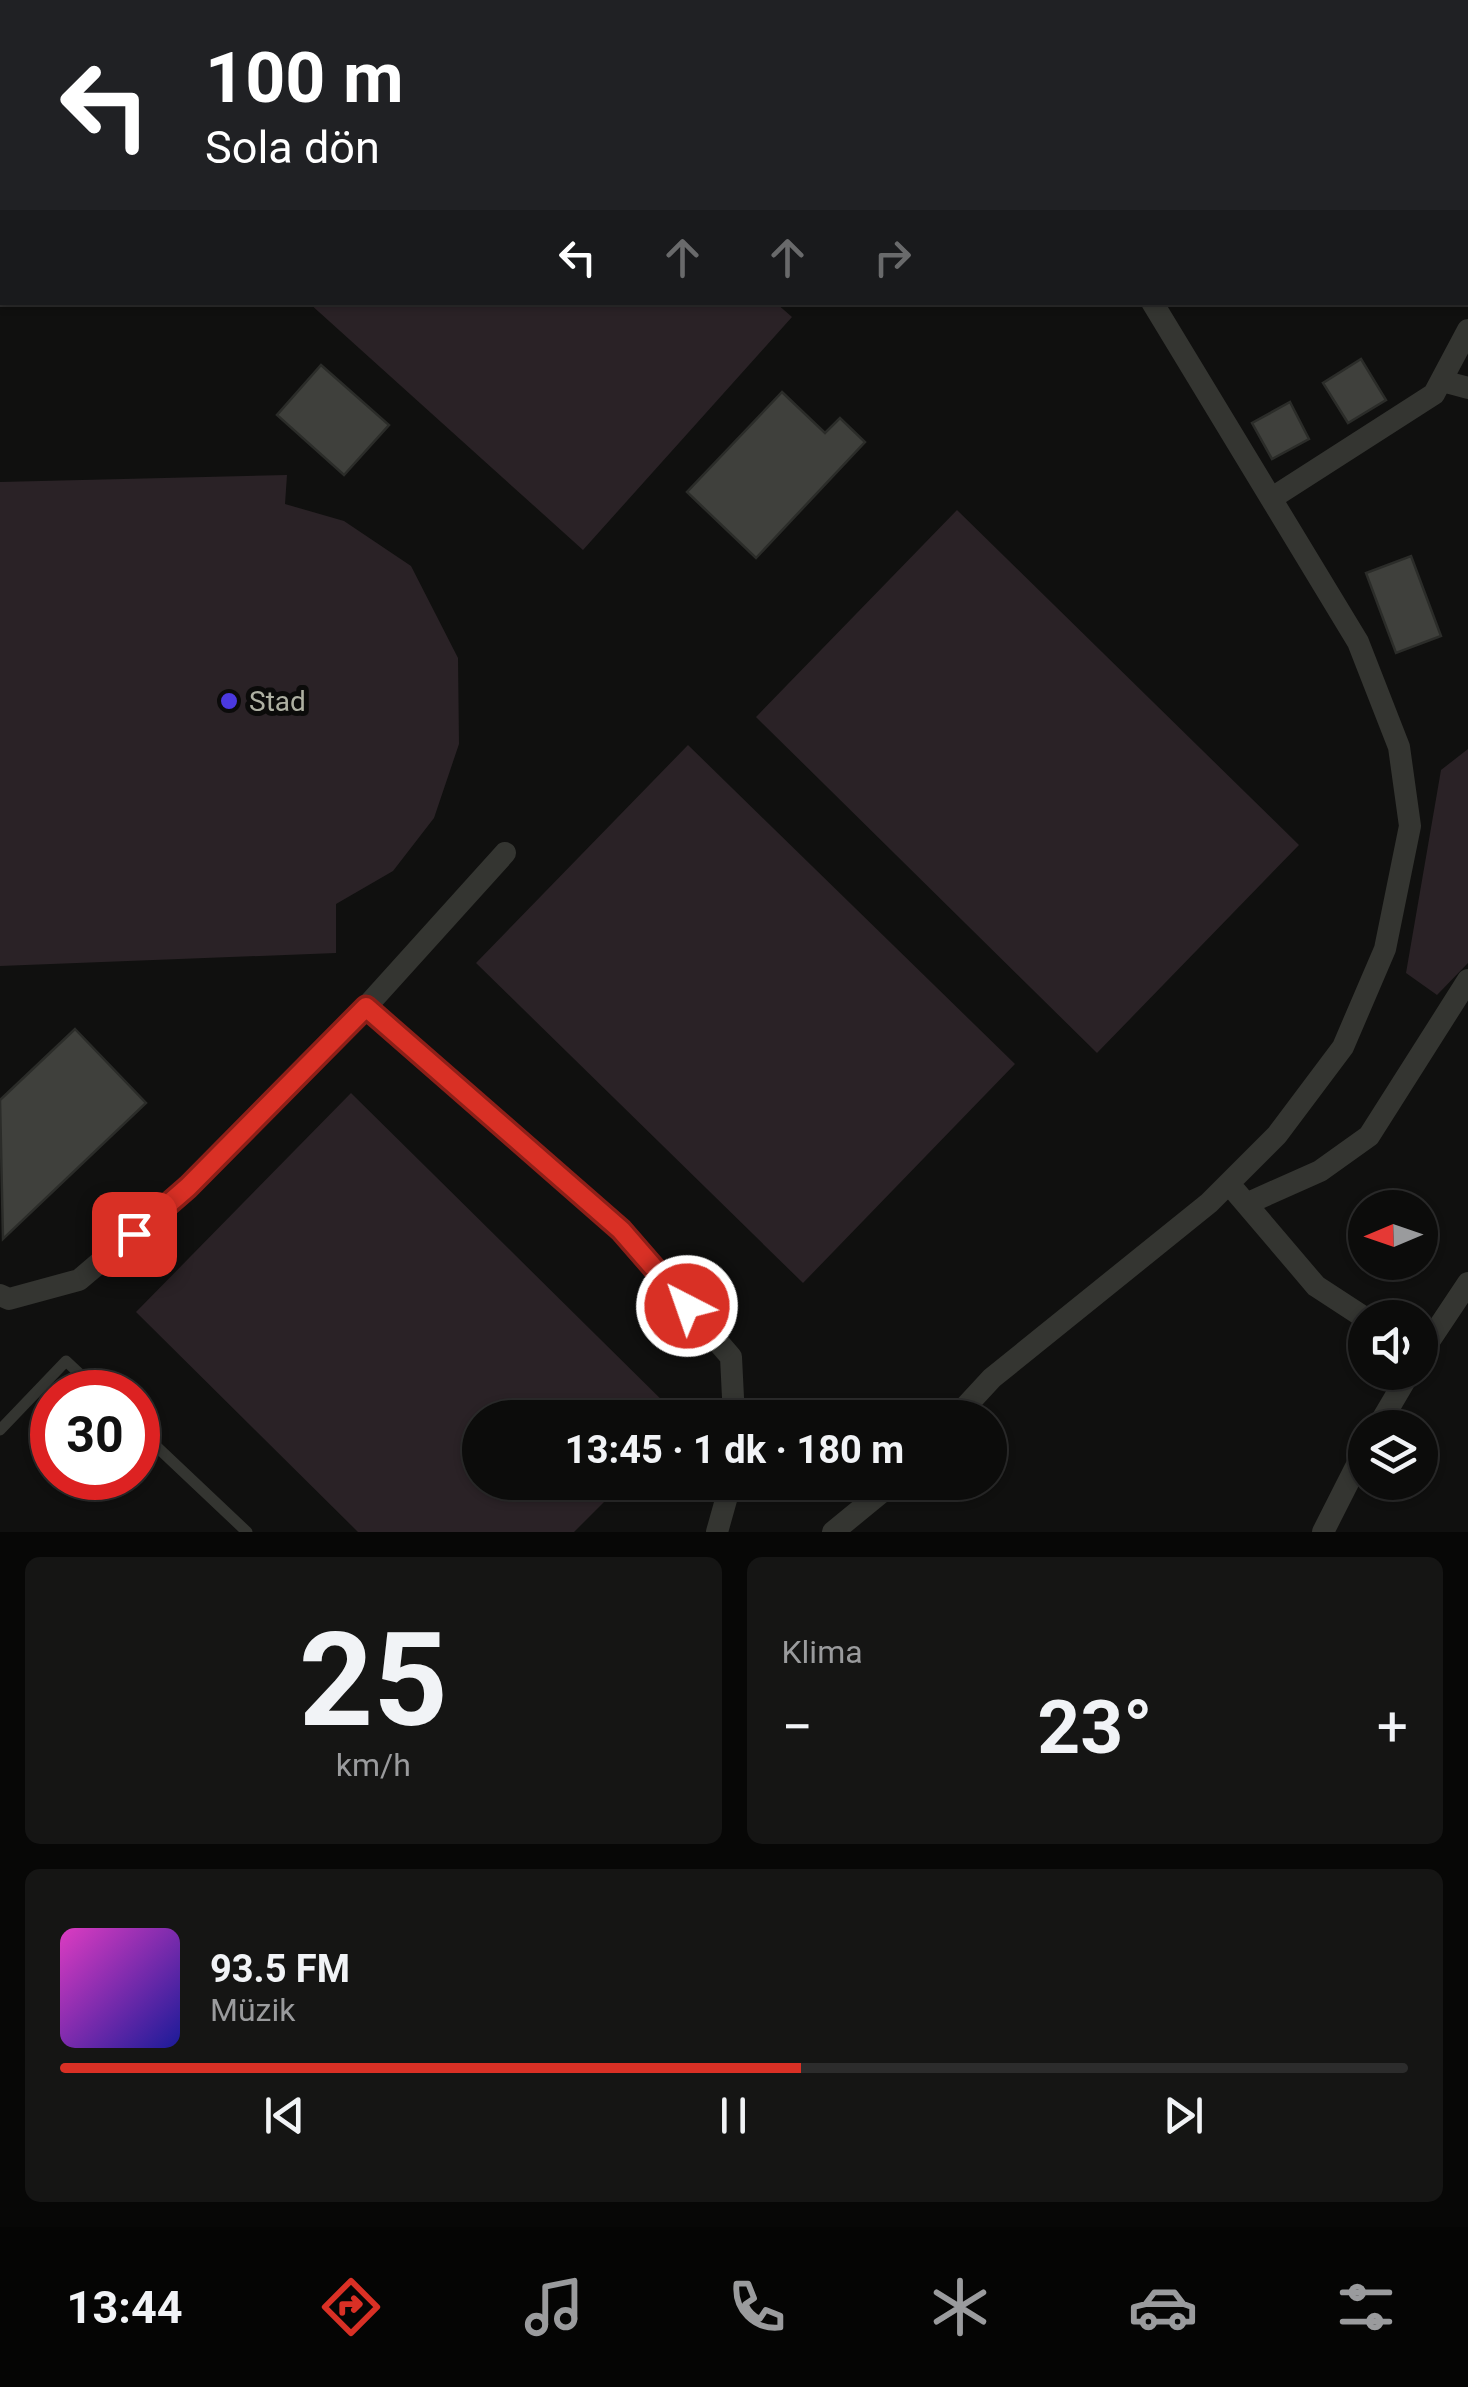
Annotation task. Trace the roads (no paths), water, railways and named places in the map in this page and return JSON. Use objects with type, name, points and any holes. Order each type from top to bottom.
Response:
[{"type":"street","points":[[972,1400],[992,1378],[1228,1184],[1277,1135],[1342,1047],[1385,948],[1410,826],[1400,747],[1358,642],[1154,305]]},
{"type":"street","points":[[1272,498],[1434,394],[1468,330]]},
{"type":"street","points":[[1442,381],[1468,388]]},
{"type":"street","points":[[0,1295],[9,1299],[79,1280],[188,1187],[366,1007],[505,853]]},
{"type":"street","points":[[1246,1204],[1320,1171],[1369,1136],[1468,980]]},
{"type":"street","points":[[366,1007],[621,1230],[731,1357],[733,1400]]},
{"type":"street","points":[[1228,1184],[1316,1286],[1348,1307]]},
{"type":"street","points":[[1438,1327],[1468,1283]]},
{"type":"street","points":[[1322,1532],[1348,1482]]},
{"type":"street","points":[[717,1532],[726,1500]]},
{"type":"street","points":[[833,1532],[872,1500]]},
{"type":"lane","points":[[57,1370],[66,1361],[76,1370]]},
{"type":"lane","points":[[0,1430],[30,1399]]},
{"type":"lane","points":[[160,1449],[247,1532]]},
{"type":"place","name":"Stad","points":[[229,701]]}]
